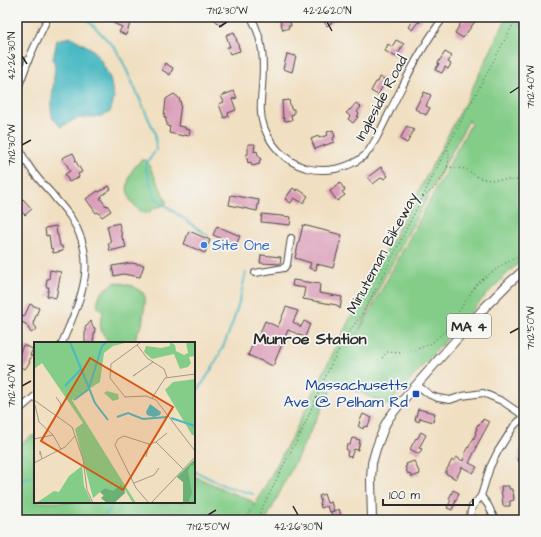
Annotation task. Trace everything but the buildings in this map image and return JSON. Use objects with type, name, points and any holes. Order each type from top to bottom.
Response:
[{"type":"main road","name":"MA 4","points":[[372,520],[372,463],[385,425],[389,418],[486,307],[524,270]]},
{"type":"street","points":[[17,90],[30,56],[48,17]]},
{"type":"street","name":"Ingleside Road","points":[[251,17],[256,26],[263,58],[260,108],[267,135],[277,150],[292,162],[311,169],[326,169],[340,168],[349,165],[358,161],[365,155],[382,128],[414,63],[444,17]]},
{"type":"street","points":[[17,141],[24,159],[41,183],[71,218],[83,243],[86,257],[86,268],[81,297],[62,342]]},
{"type":"street","points":[[255,273],[284,268],[287,264],[291,238]]},
{"type":"street","points":[[417,385],[430,395],[450,400],[462,396],[483,393],[502,401],[524,417],[514,426],[498,451],[490,466],[481,496],[472,507],[469,520]]},
{"type":"street","points":[[17,411],[34,397]]},
{"type":"street","points":[[481,496],[488,505],[495,520]]},
{"type":"path","name":"Minuteman Bikeway","points":[[256,520],[300,435],[332,362],[349,332],[362,314],[385,272],[447,148],[518,17]]},
{"type":"path","points":[[423,197],[441,181],[445,174],[449,159],[449,152],[447,148]]},
{"type":"path","points":[[447,167],[466,170],[479,178],[490,180],[524,180]]},
{"type":"path","points":[[382,358],[387,352],[401,353],[415,350],[432,343],[448,328],[477,284],[504,264],[524,253]]},
{"type":"green space","points":[[507,17],[524,17],[520,26],[524,23],[524,259],[486,295],[388,405],[335,382],[266,520],[248,520],[252,510],[247,520],[17,520],[17,447],[34,435],[34,503],[195,503],[195,476],[252,501],[254,503],[254,507],[295,431],[353,312],[466,101]],"holes":[[[469,120],[471,124],[354,341],[383,280]]]},
{"type":"green space","points":[[141,160],[146,160],[148,163],[166,200],[166,205],[154,208],[148,213],[140,212],[130,200],[127,189],[129,178],[133,169]]},
{"type":"green space","points":[[116,282],[133,286],[143,293],[145,303],[142,325],[137,333],[134,342],[108,342],[102,332],[100,325],[103,312],[98,307],[98,299],[102,292]]},
{"type":"water","points":[[71,37],[92,49],[101,61],[110,78],[114,99],[110,112],[101,116],[75,119],[61,127],[53,119],[51,110],[55,66],[53,59],[57,40]]},
{"type":"waterway","points":[[85,17],[115,48],[122,60],[155,133],[156,150],[145,166],[155,198],[208,236]]},
{"type":"waterway","points":[[195,394],[214,365],[224,343],[238,304],[246,272]]},
{"type":"waterway","points":[[195,471],[225,486],[253,494]]},
{"type":"waterway","points":[[17,481],[34,477]]},
{"type":"waterway","points":[[101,520],[114,503]]},
{"type":"place","name":"Site One","points":[[204,245]]},
{"type":"place","name":"Massachusetts Ave @ Pelham Rd","points":[[416,394]]},
{"type":"district","name":"Munroe Station","points":[[310,338]]}]
